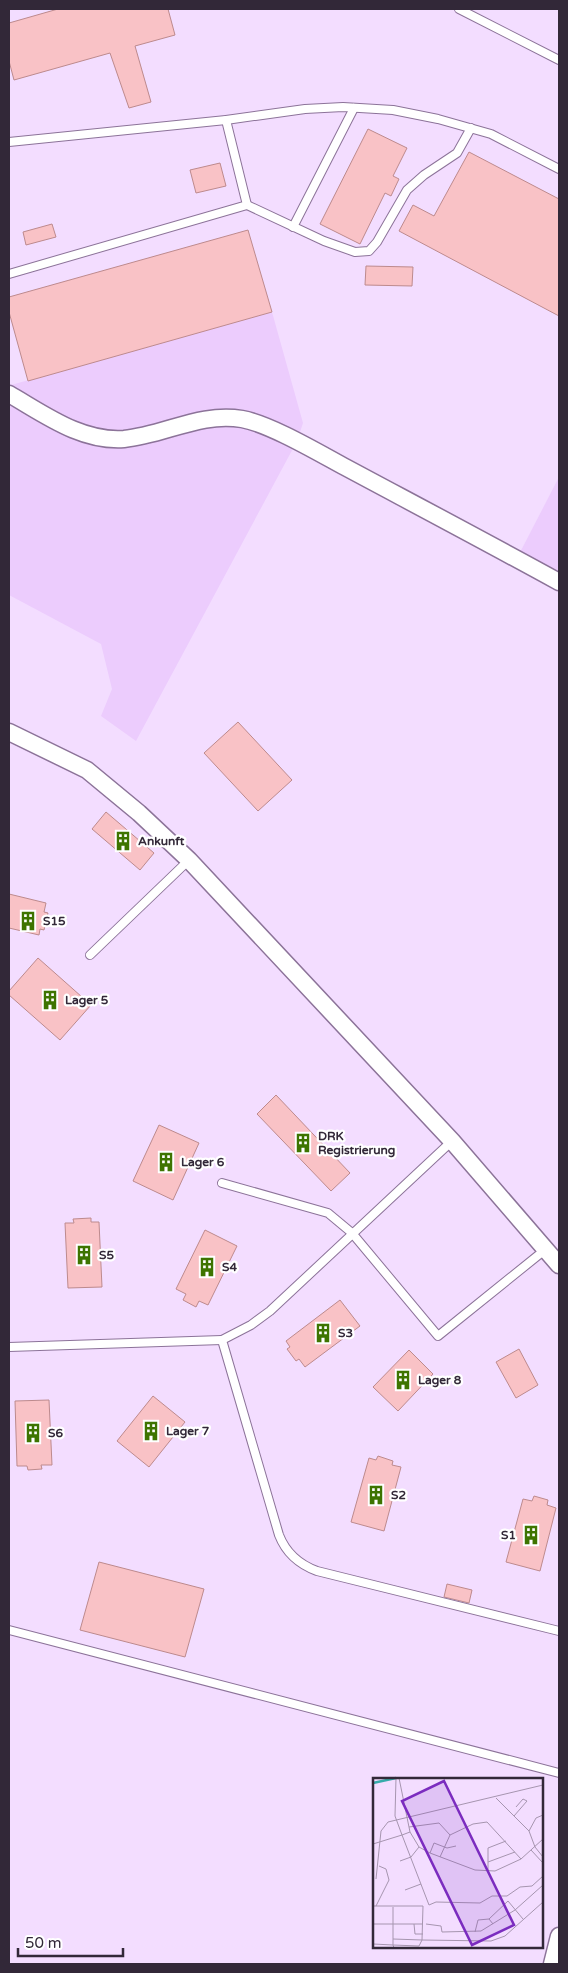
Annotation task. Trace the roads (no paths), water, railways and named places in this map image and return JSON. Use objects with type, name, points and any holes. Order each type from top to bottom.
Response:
[{"type":"street","points":[[9,394],[70,428],[86,435],[102,437],[123,439],[203,418],[220,417],[252,422],[318,453],[559,582]]},
{"type":"street","points":[[9,732],[87,770],[139,813],[189,860],[452,1142],[559,1265]]},
{"type":"street","points":[[552,1964],[559,1936]]},
{"type":"lane","points":[[459,9],[559,60]]},
{"type":"lane","points":[[293,226],[354,108]]},
{"type":"lane","points":[[9,142],[226,120],[305,109],[354,108],[393,110],[471,128],[491,134],[559,169]]},
{"type":"lane","points":[[226,120],[247,205]]},
{"type":"lane","points":[[9,274],[247,205],[355,252],[369,251],[377,242],[407,190],[457,153],[471,128]]},
{"type":"lane","points":[[90,955],[189,860]]},
{"type":"lane","points":[[9,1347],[222,1340],[251,1325],[270,1311],[452,1142]]},
{"type":"lane","points":[[222,1183],[328,1212],[352,1233],[438,1336],[546,1249]]},
{"type":"lane","points":[[222,1340],[279,1535],[285,1549],[296,1560],[317,1571],[559,1631]]},
{"type":"lane","points":[[9,1630],[559,1773]]},
{"type":"place","name":"Ankunft","points":[[123,841]]},
{"type":"place","name":"S15","points":[[28,921]]},
{"type":"place","name":"Lager 5","points":[[50,1000]]},
{"type":"place","name":"DRK Registrierung","points":[[303,1143]]},
{"type":"place","name":"Lager 6","points":[[166,1162]]},
{"type":"place","name":"S5","points":[[84,1255]]},
{"type":"place","name":"S4","points":[[207,1267]]},
{"type":"place","name":"S3","points":[[323,1333]]},
{"type":"place","name":"Lager 8","points":[[403,1380]]},
{"type":"place","name":"Lager 7","points":[[151,1431]]},
{"type":"place","name":"S6","points":[[33,1433]]},
{"type":"place","name":"S2","points":[[376,1495]]},
{"type":"place","name":"S1","points":[[531,1535]]}]
